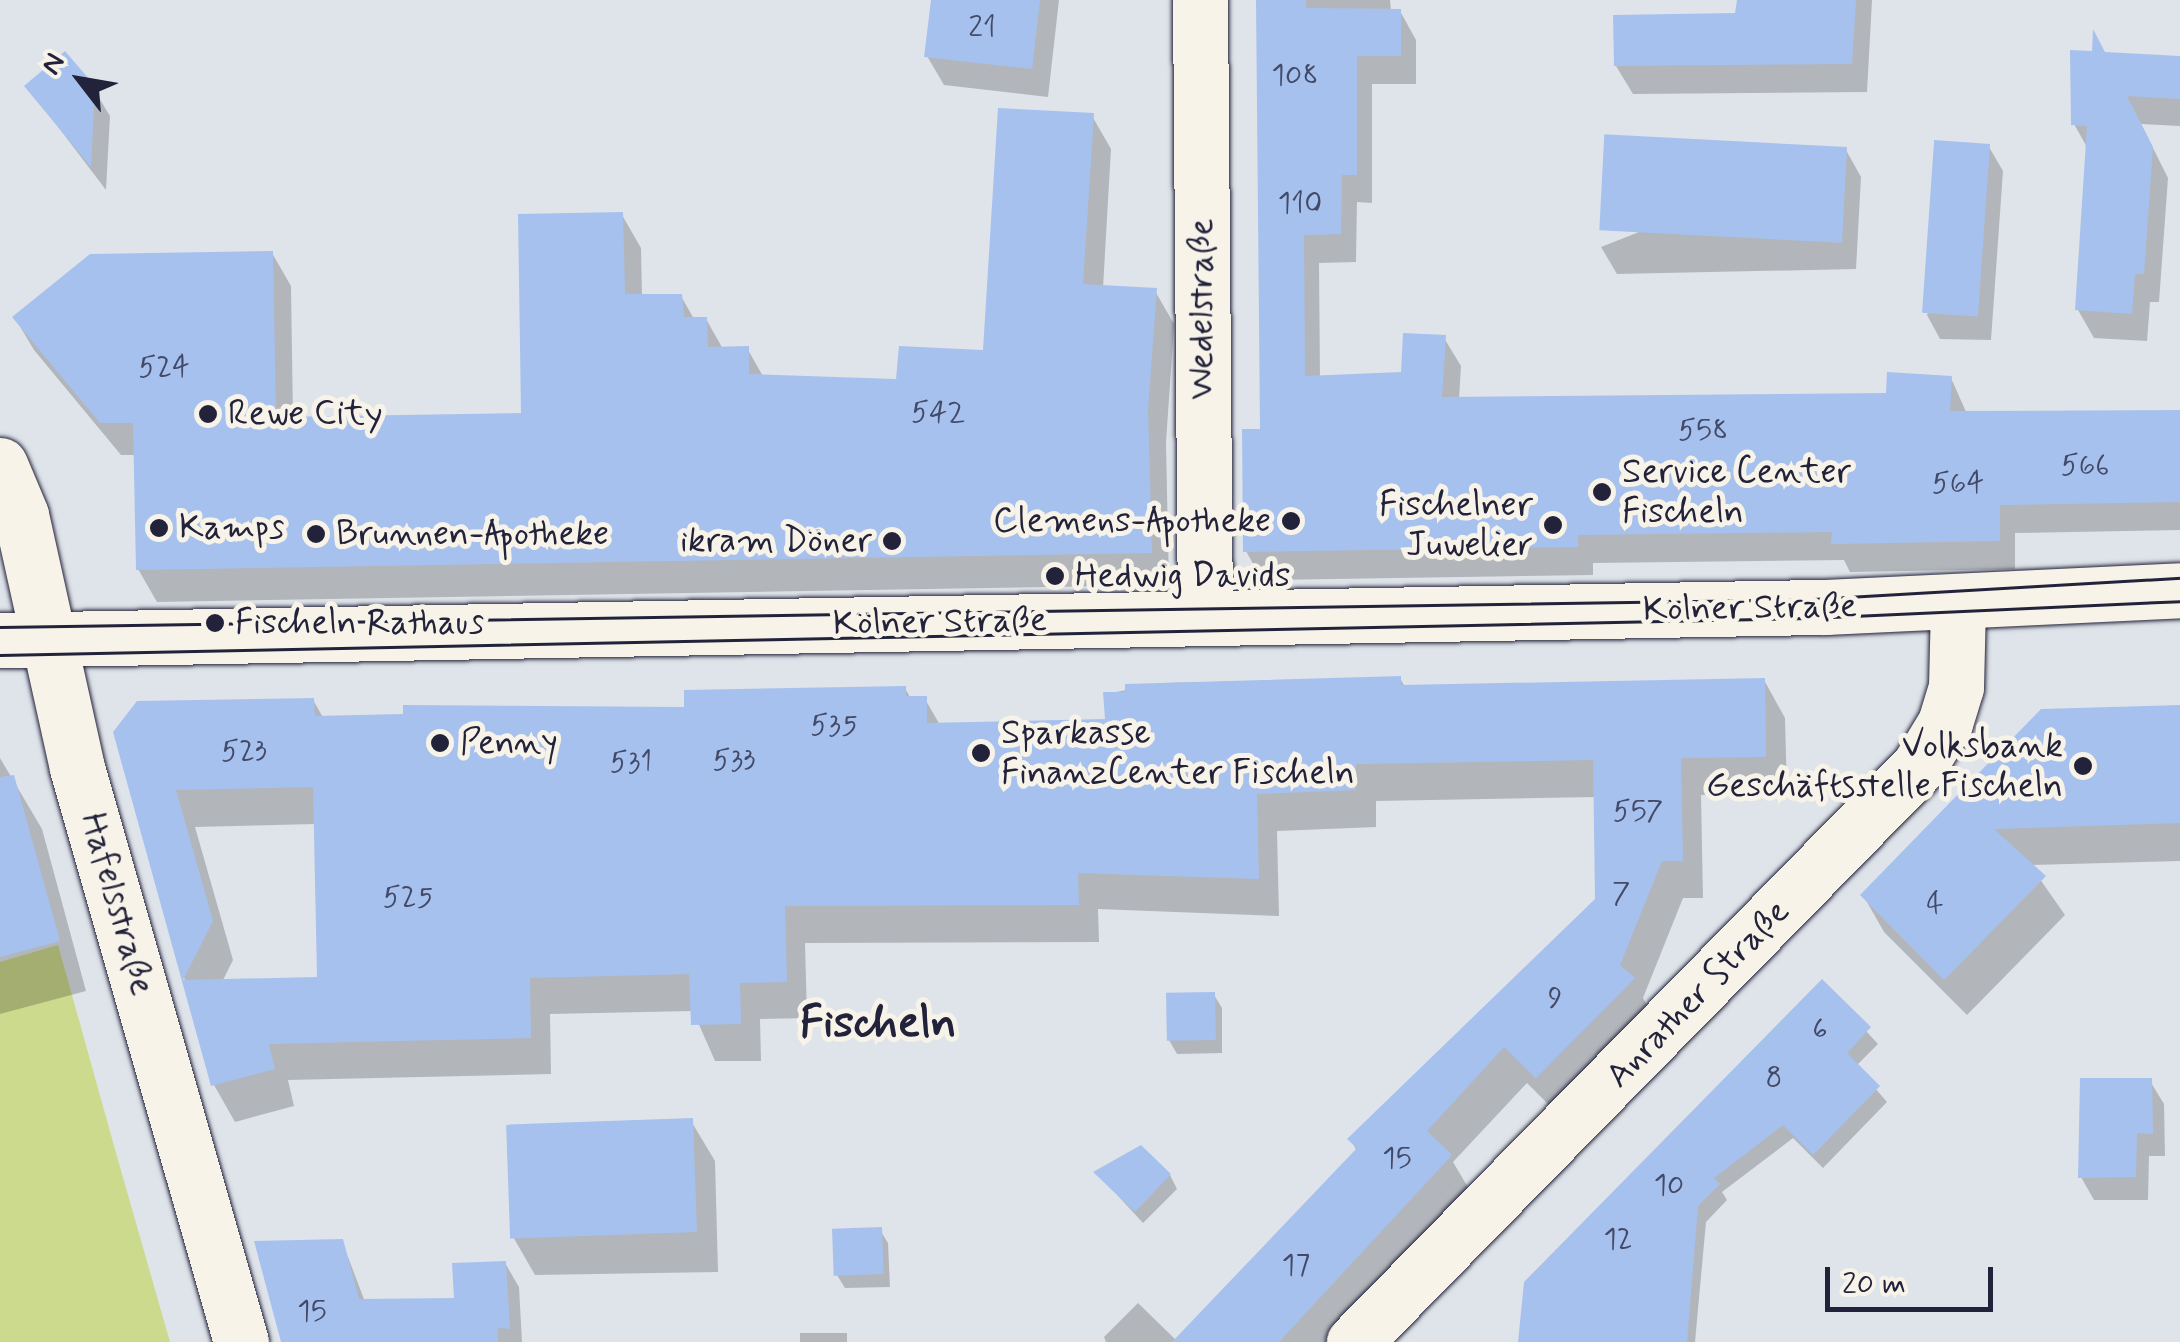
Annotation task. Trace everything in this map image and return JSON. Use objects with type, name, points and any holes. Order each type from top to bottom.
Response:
[{"type":"main road","name":"Wedelstraße","points":[[1200,0],[1205,617]]},
{"type":"main road","name":"Hafelsstraße","points":[[0,466],[21,515],[23,639],[240,1342]]},
{"type":"main road","name":"Kölner Straße","points":[[23,639],[1958,603],[2180,590]]},
{"type":"main road","name":"Anrather Straße","points":[[1354,1342],[1919,766],[1945,723],[1956,688],[1958,603]]},
{"type":"green space","points":[[58,945],[170,1342],[0,1342],[0,962]]},
{"type":"building","points":[[931,0],[1040,0],[1032,69],[924,57]]},
{"type":"building","points":[[1256,0],[1306,0],[1306,8],[1401,9],[1401,56],[1357,56],[1357,175],[1342,175],[1341,234],[1304,235],[1305,376],[1401,372],[1403,333],[1446,335],[1442,397],[1886,393],[1887,372],[1952,376],[1950,411],[2180,410],[2180,502],[2000,505],[2000,541],[1831,544],[1832,532],[1578,535],[1578,547],[1243,552],[1242,429],[1260,429]]},
{"type":"building","points":[[1737,0],[1856,0],[1852,64],[1614,66],[1613,15],[1735,13]]},
{"type":"building","points":[[2093,29],[2105,52],[2180,56],[2180,99],[2127,96],[2153,147],[2144,274],[2135,274],[2132,314],[2075,310],[2087,126],[2071,125],[2070,50],[2092,51]]},
{"type":"building","points":[[65,51],[95,86],[91,167],[24,86]]},
{"type":"building","points":[[998,108],[1094,113],[1083,284],[1157,288],[1148,409],[1152,553],[136,570],[133,423],[100,423],[12,317],[90,254],[273,251],[276,417],[521,413],[518,214],[623,212],[625,294],[682,294],[684,317],[707,317],[708,347],[749,346],[749,374],[896,379],[899,346],[983,350]]},
{"type":"building","points":[[1604,134],[1847,147],[1842,243],[1599,230]]},
{"type":"building","points":[[1934,140],[1990,144],[1978,317],[1922,313]]},
{"type":"building","points":[[1401,676],[1401,685],[1765,678],[1766,757],[1681,758],[1683,861],[1662,861],[1620,965],[1635,978],[1536,1078],[1504,1047],[1427,1131],[1452,1155],[1279,1342],[1172,1342],[1357,1148],[1347,1139],[1595,899],[1593,760],[1356,764],[1356,790],[1257,794],[1259,879],[1078,873],[1079,905],[785,906],[787,982],[740,983],[741,1024],[691,1025],[689,974],[530,978],[531,1038],[269,1044],[275,1069],[211,1086],[113,732],[137,701],[314,698],[315,716],[403,714],[403,705],[684,707],[684,690],[906,686],[906,696],[927,696],[927,723],[1105,719],[1103,692],[1125,692],[1125,684]],"holes":[[[313,787],[317,977],[183,980],[213,921],[176,790]]]},
{"type":"building","name":"Volksbank Geschäftsstelle Fischeln","points":[[2180,705],[2180,823],[1994,829],[2046,876],[1944,980],[1860,895],[2041,709]]},
{"type":"building","points":[[14,775],[60,941],[0,957],[0,777]]},
{"type":"building","points":[[1822,979],[1871,1027],[1847,1053],[1880,1086],[1813,1155],[1783,1125],[1714,1178],[1720,1184],[1698,1206],[1687,1342],[1518,1342],[1524,1282]]},
{"type":"building","points":[[1215,992],[1216,1040],[1167,1041],[1166,993]]},
{"type":"building","points":[[2080,1078],[2152,1078],[2153,1134],[2137,1133],[2136,1177],[2078,1178]]},
{"type":"building","points":[[693,1118],[697,1232],[510,1238],[506,1125]]},
{"type":"building","points":[[1141,1145],[1171,1174],[1135,1212],[1093,1172]]},
{"type":"building","points":[[882,1227],[884,1274],[834,1276],[832,1229]]},
{"type":"building","points":[[343,1239],[359,1299],[454,1298],[452,1263],[506,1261],[510,1329],[498,1328],[498,1342],[281,1342],[254,1241]]},
{"type":"tram line","points":[[0,627],[1813,599],[2180,578]]},
{"type":"tram line","points":[[0,655],[1809,618],[2180,601]]},
{"type":"place","name":"Rewe City","points":[[208,414]]},
{"type":"place","name":"Service Center Fischeln","points":[[1602,492]]},
{"type":"place","name":"Clemens-Apotheke","points":[[1291,521]]},
{"type":"place","name":"Fischelner Juwelier","points":[[1553,525]]},
{"type":"place","name":"Kamps","points":[[159,528]]},
{"type":"place","name":"Brunnen-Apotheke","points":[[316,534]]},
{"type":"place","name":"ikram Döner","points":[[892,541]]},
{"type":"place","name":"Hedwig Davids","points":[[1055,576]]},
{"type":"place","name":"Fischeln Rathaus","points":[[215,623]]},
{"type":"place","name":"Penny","points":[[440,743]]},
{"type":"place","name":"Sparkasse FinanzCenter Fischeln","points":[[981,753]]},
{"type":"place","name":"Volksbank Geschäftsstelle Fischeln","points":[[2083,766]]},
{"type":"district","name":"Fischeln","points":[[878,1024]]}]
